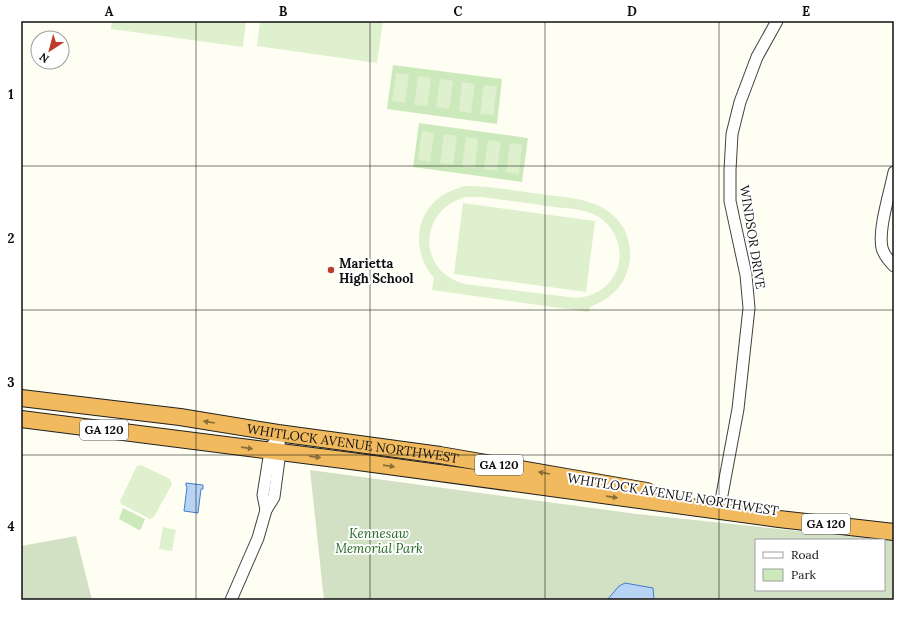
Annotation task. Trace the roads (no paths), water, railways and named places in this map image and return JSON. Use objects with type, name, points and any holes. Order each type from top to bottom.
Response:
[{"type":"highway","points":[[21,389],[45,401]]},
{"type":"highway","name":"WHITLOCK AVENUE NORTHWEST","points":[[21,398],[180,417],[278,433],[440,455],[648,491],[786,520],[894,532]]},
{"type":"highway","points":[[21,409],[81,416],[108,415],[129,411]]},
{"type":"highway","name":"WHITLOCK AVENUE NORTHWEST","points":[[21,419],[275,452],[720,506]]},
{"type":"street","name":"WINDSOR DRIVE","points":[[720,506],[738,409],[748,308],[746,275],[730,201],[732,134],[735,118],[754,63],[777,21]]},
{"type":"street","points":[[894,172],[881,236],[882,248],[894,266]]},
{"type":"street","points":[[231,600],[258,538],[266,510],[263,495],[275,452],[278,433]]},
{"type":"water","points":[[186,483],[203,485],[203,489],[201,489],[198,513],[184,511],[187,487]]},
{"type":"water","points":[[625,583],[653,588],[654,600],[608,600],[619,586]]},
{"type":"place","name":"Marietta High School","points":[[331,270]]},
{"type":"park label","name":"Kennesaw Memorial Park","points":[[379,540]]}]
